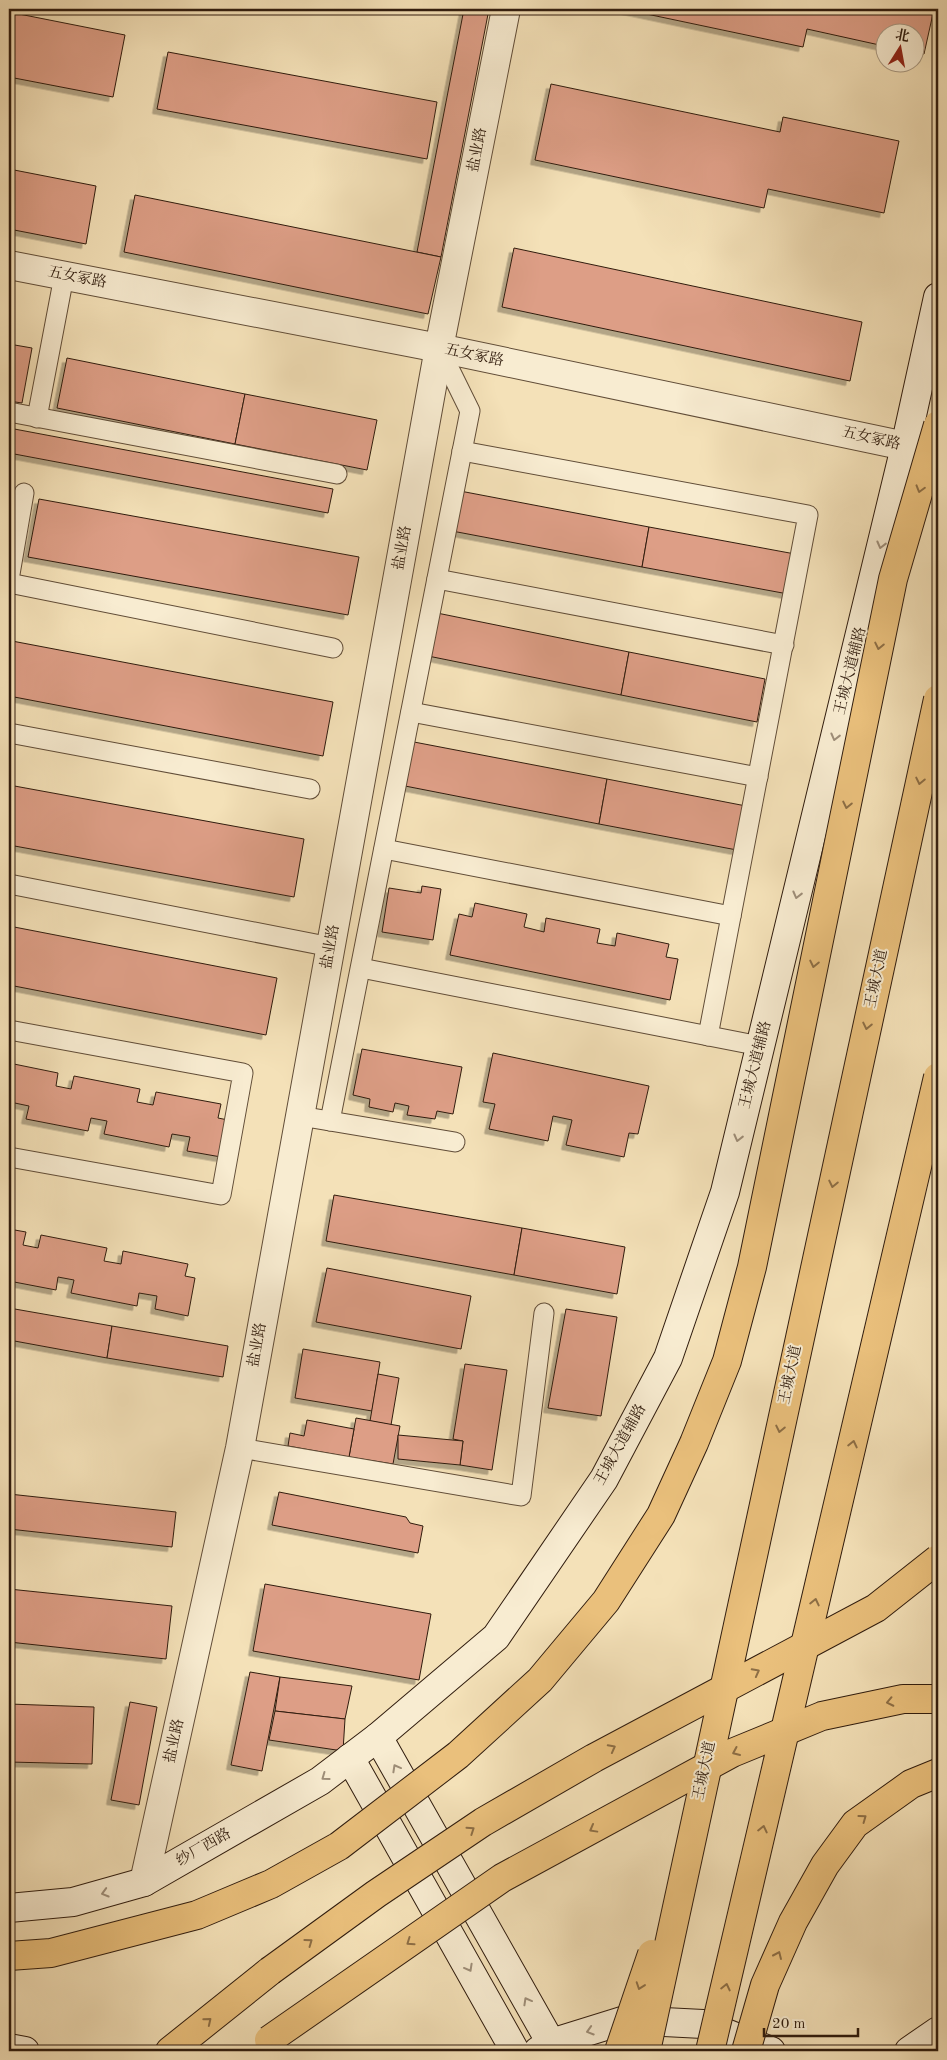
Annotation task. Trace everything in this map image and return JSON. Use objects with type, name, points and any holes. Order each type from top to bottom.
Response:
[{"type":"highway","points":[[9,1956],[51,1953],[197,1915],[271,1884],[339,1846],[458,1755],[540,1680],[606,1601],[661,1515],[694,1444],[727,1361],[749,1276],[893,579],[938,425]]},
{"type":"highway","name":"王城大道","points":[[646,2051],[686,1858],[938,699]]},
{"type":"highway","points":[[710,2051],[938,1078]]},
{"type":"highway","points":[[170,2051],[308,1943],[376,1894],[483,1822],[594,1758],[876,1608],[938,1559]]},
{"type":"highway","points":[[256,2051],[269,2040],[502,1878],[732,1754],[822,1716],[903,1699],[938,1700]]},
{"type":"highway","points":[[746,2051],[765,1985],[793,1922],[825,1865],[855,1824],[911,1784],[938,1773]]},
{"type":"highway","points":[[619,2051],[686,1858]]},
{"type":"street","name":"盐业路","points":[[144,1882],[240,1448],[439,348],[506,9]]},
{"type":"street","name":"五女冢路","points":[[9,265],[439,348],[938,453]]},
{"type":"street","name":"王城大道辅路","points":[[378,1737],[496,1637],[604,1479],[668,1358],[725,1192],[905,447],[938,297]]},
{"type":"street","points":[[905,447],[938,350]]},
{"type":"street","points":[[378,1737],[545,2047],[625,2020],[703,2024],[771,2051]]},
{"type":"street","name":"纱厂西路","points":[[9,1908],[73,1902],[144,1882],[320,1781],[378,1737]]},
{"type":"street","points":[[350,1758],[515,2051]]},
{"type":"street","points":[[909,2051],[938,2031]]},
{"type":"street","points":[[9,2048],[25,2051]]},
{"type":"lane","points":[[37,418],[64,276]]},
{"type":"lane","points":[[330,1121],[470,411],[439,348]]},
{"type":"lane","points":[[9,412],[337,474]]},
{"type":"lane","points":[[462,451],[808,515],[708,1036]]},
{"type":"lane","points":[[24,493],[9,581],[333,648]]},
{"type":"lane","points":[[437,580],[784,645]]},
{"type":"lane","points":[[411,712],[758,777]]},
{"type":"lane","points":[[9,733],[310,789]]},
{"type":"lane","points":[[384,849],[731,916]]},
{"type":"lane","points":[[9,884],[330,947]]},
{"type":"lane","points":[[361,968],[760,1046]]},
{"type":"lane","points":[[9,1030],[242,1073],[221,1195],[9,1157]]},
{"type":"lane","points":[[300,1116],[455,1142]]},
{"type":"lane","points":[[240,1448],[521,1496],[544,1312]]},
{"type":"building","points":[[464,9],[489,9],[441,257],[417,252]]},
{"type":"building","points":[[623,9],[934,9],[924,54],[924,22],[874,22],[874,44],[807,29],[803,47]]},
{"type":"building","points":[[9,12],[125,35],[113,97],[9,77]]},
{"type":"building","points":[[168,52],[437,102],[427,159],[157,109]]},
{"type":"building","points":[[551,84],[780,132],[783,117],[899,141],[884,213],[768,189],[764,208],[535,160]]},
{"type":"building","points":[[9,169],[96,186],[86,244],[9,229]]},
{"type":"building","points":[[135,195],[441,257],[428,314],[124,252]]},
{"type":"building","points":[[514,248],[862,322],[850,381],[502,307]]},
{"type":"building","points":[[9,344],[32,348],[22,403],[9,401]]},
{"type":"building","points":[[67,358],[245,394],[235,444],[57,408]]},
{"type":"building","points":[[245,394],[377,420],[367,470],[235,444]]},
{"type":"building","points":[[9,428],[333,489],[328,513],[9,453]]},
{"type":"building","points":[[460,491],[649,527],[642,567],[452,531]]},
{"type":"building","points":[[39,499],[359,557],[348,615],[28,557]]},
{"type":"building","points":[[649,527],[795,554],[788,594],[642,567]]},
{"type":"building","points":[[437,613],[629,652],[621,695],[428,656]]},
{"type":"building","points":[[12,641],[333,702],[323,756],[9,696],[9,656]]},
{"type":"building","points":[[629,652],[765,679],[757,722],[621,695]]},
{"type":"building","points":[[414,742],[607,779],[599,824],[405,786]]},
{"type":"building","points":[[607,779],[746,806],[737,850],[599,824]]},
{"type":"building","points":[[9,785],[304,839],[294,897],[9,845]]},
{"type":"building","points":[[422,886],[441,889],[433,940],[382,932],[389,888],[421,893]]},
{"type":"building","points":[[475,903],[527,914],[524,927],[544,932],[546,918],[600,929],[597,943],[615,946],[617,933],[669,944],[666,957],[678,959],[670,1000],[450,955],[459,914],[472,917]]},
{"type":"building","points":[[9,926],[277,978],[266,1035],[9,985]]},
{"type":"building","points":[[362,1049],[462,1067],[453,1114],[437,1111],[435,1119],[407,1115],[409,1106],[395,1103],[393,1112],[369,1107],[370,1099],[353,1095]]},
{"type":"building","points":[[493,1053],[649,1086],[638,1134],[629,1133],[624,1157],[566,1145],[572,1120],[553,1116],[548,1141],[489,1129],[495,1104],[483,1102]]},
{"type":"building","points":[[9,1063],[58,1073],[56,1086],[71,1089],[74,1076],[140,1089],[137,1102],[153,1105],[156,1092],[221,1104],[218,1118],[228,1120],[221,1157],[187,1151],[190,1137],[172,1134],[169,1147],[104,1134],[107,1121],[91,1118],[88,1131],[26,1119],[29,1106],[10,1102],[9,1108]]},
{"type":"building","points":[[334,1195],[522,1228],[514,1275],[326,1241]]},
{"type":"building","points":[[522,1228],[625,1247],[617,1294],[514,1275]]},
{"type":"building","points":[[9,1229],[26,1232],[23,1245],[38,1248],[41,1235],[107,1248],[104,1261],[121,1264],[123,1251],[188,1264],[185,1276],[195,1278],[188,1316],[155,1309],[157,1296],[139,1293],[137,1306],[71,1293],[74,1280],[58,1277],[56,1290],[9,1281]]},
{"type":"building","points":[[327,1268],[471,1296],[461,1349],[316,1322]]},
{"type":"building","points":[[9,1308],[112,1326],[107,1358],[9,1340]]},
{"type":"building","points":[[566,1309],[617,1317],[601,1416],[548,1408]]},
{"type":"building","points":[[112,1326],[228,1346],[223,1377],[107,1358]]},
{"type":"building","points":[[303,1349],[380,1362],[372,1411],[295,1398]]},
{"type":"building","points":[[465,1364],[507,1370],[492,1470],[460,1465],[463,1441],[453,1439]]},
{"type":"building","points":[[378,1374],[399,1378],[391,1425],[370,1421]]},
{"type":"building","points":[[356,1418],[400,1426],[393,1464],[349,1457]]},
{"type":"building","points":[[307,1420],[354,1429],[349,1457],[288,1446],[290,1433],[304,1436]]},
{"type":"building","points":[[398,1435],[463,1441],[460,1465],[398,1459]]},
{"type":"building","points":[[279,1492],[406,1517],[410,1523],[423,1526],[418,1553],[272,1525]]},
{"type":"building","points":[[9,1494],[176,1512],[172,1547],[9,1529]]},
{"type":"building","points":[[265,1584],[431,1614],[419,1680],[253,1651]]},
{"type":"building","points":[[9,1589],[172,1606],[166,1659],[9,1642]]},
{"type":"building","points":[[250,1672],[280,1677],[262,1771],[231,1765]]},
{"type":"building","points":[[280,1677],[352,1686],[345,1719],[275,1711]]},
{"type":"building","points":[[130,1702],[157,1707],[139,1805],[111,1800]]},
{"type":"building","points":[[9,1704],[94,1707],[92,1764],[9,1762]]},
{"type":"building","points":[[275,1711],[345,1719],[343,1751],[269,1740]]}]
